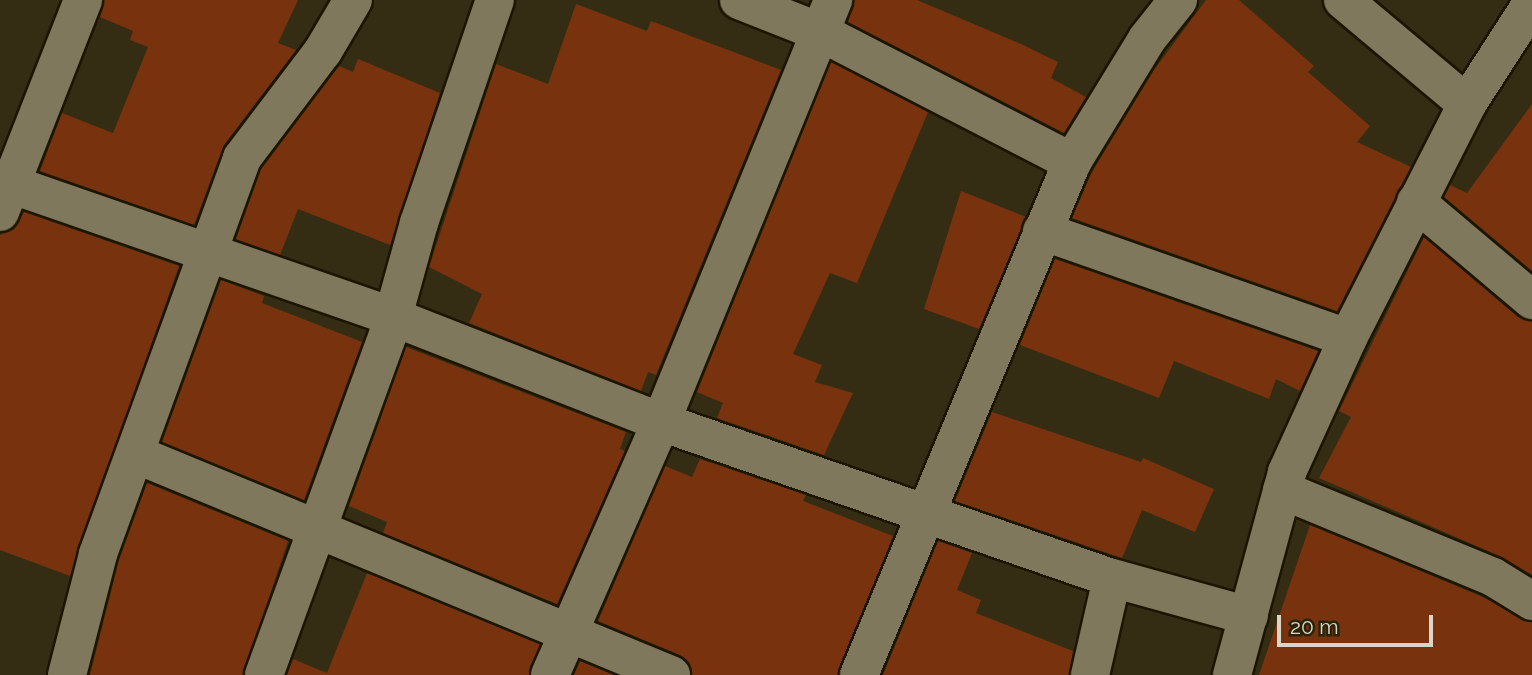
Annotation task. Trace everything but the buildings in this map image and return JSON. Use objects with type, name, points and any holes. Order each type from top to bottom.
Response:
[{"type":"street","points":[[83,0],[5,198],[208,254],[393,317],[661,422],[1112,578],[1249,616]]},
{"type":"street","points":[[67,675],[98,554],[242,158],[323,51],[354,0]]},
{"type":"street","points":[[264,675],[393,317],[419,223],[495,0]]},
{"type":"street","points":[[739,0],[826,16],[1072,162]]},
{"type":"street","points":[[859,675],[924,512],[1072,162],[1147,39],[1178,0]]},
{"type":"street","points":[[1343,0],[1467,104]]},
{"type":"street","points":[[1232,675],[1282,490],[1348,338],[1467,104],[1532,3]]},
{"type":"street","points":[[550,675],[661,422],[826,16]]},
{"type":"street","points":[[1416,202],[1532,300]]},
{"type":"street","points":[[1042,231],[1348,338]]},
{"type":"street","points":[[135,454],[671,675]]},
{"type":"street","points":[[1282,490],[1493,577],[1532,601]]},
{"type":"street","points":[[1090,675],[1112,578]]}]
